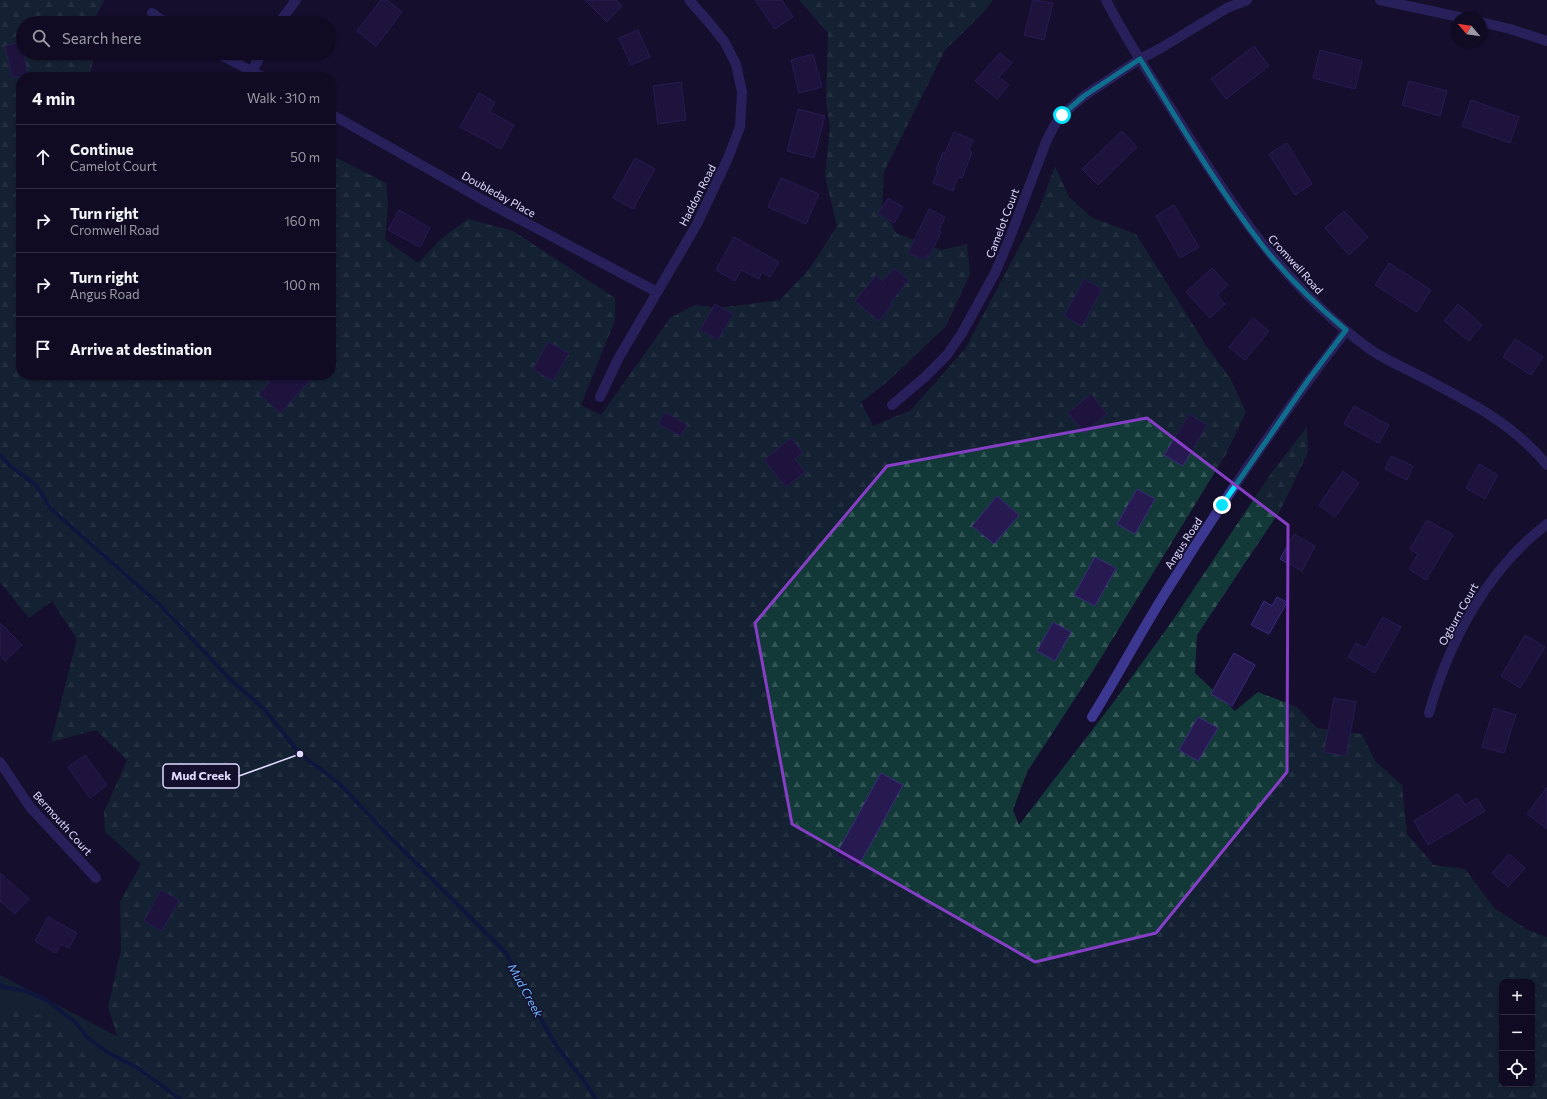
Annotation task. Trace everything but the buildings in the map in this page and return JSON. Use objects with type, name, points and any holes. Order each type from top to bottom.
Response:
[{"type":"street","points":[[284,16],[296,0]]},
{"type":"street","name":"Haddon Road","points":[[600,397],[618,359],[697,224],[716,187],[740,127],[742,92],[736,64],[724,41],[689,0]]},
{"type":"street","name":"Cromwell Road","points":[[1106,0],[1121,29],[1208,169],[1263,246],[1282,269],[1320,308],[1368,348],[1474,404],[1497,419],[1547,465]]},
{"type":"street","name":"Camelot Court","points":[[892,405],[925,377],[947,354],[962,333],[995,273],[1046,142],[1054,126],[1070,107],[1140,59],[1227,8],[1247,0]]},
{"type":"street","points":[[1380,0],[1451,15]]},
{"type":"street","points":[[152,13],[156,16]]},
{"type":"street","points":[[1487,23],[1547,41]]},
{"type":"street","points":[[231,60],[252,71],[258,60]]},
{"type":"street","name":"Doubleday Place","points":[[336,117],[485,201],[657,292]]},
{"type":"street","name":"Angus Road","points":[[1092,717],[1168,588],[1218,511],[1292,403],[1346,330]]},
{"type":"street","name":"Ogburn Court","points":[[1429,713],[1446,661],[1478,600],[1502,568],[1527,540],[1547,524]]},
{"type":"street","name":"Bermouth Court","points":[[0,762],[30,807],[96,878]]},
{"type":"highlighted area","points":[[1147,418],[1288,525],[1287,772],[1156,933],[1035,962],[792,824],[755,623],[887,466]]},
{"type":"green space","points":[[0,0],[104,0],[96,16],[16,16],[16,60],[93,60],[91,72],[16,72],[16,380],[336,380],[336,158],[386,183],[388,205],[385,240],[418,263],[442,238],[468,219],[513,231],[615,298],[615,320],[581,405],[601,415],[670,318],[695,305],[719,308],[780,300],[810,268],[837,226],[825,176],[830,127],[826,102],[828,33],[799,0],[993,0],[982,14],[945,50],[884,172],[882,207],[896,233],[941,250],[967,244],[970,274],[946,326],[887,382],[861,402],[873,426],[911,410],[965,349],[1039,210],[1055,166],[1069,197],[1091,217],[1136,234],[1207,347],[1230,378],[1246,412],[1226,454],[1091,674],[1027,772],[1013,810],[1019,825],[1113,703],[1173,620],[1272,472],[1307,427],[1308,452],[1281,509],[1197,635],[1195,673],[1235,711],[1258,692],[1297,707],[1317,728],[1362,734],[1375,761],[1402,785],[1407,834],[1434,865],[1465,869],[1494,908],[1528,930],[1547,937],[1547,1099],[0,1099],[0,1006],[46,1016],[99,1056],[126,1064],[108,1007],[121,950],[120,902],[141,864],[105,832],[104,812],[127,760],[96,730],[51,742],[77,639],[52,601],[29,618],[0,582]]},
{"type":"green space","points":[[0,975],[180,1069],[164,1099],[0,1025]]},
{"type":"waterway","name":"Mud Creek","points":[[0,455],[9,465],[36,485],[51,509],[159,604],[229,678],[265,710],[300,754],[339,783],[379,826],[507,954],[524,990],[557,1047],[582,1078],[596,1099]]},
{"type":"waterway","points":[[0,984],[3,987],[26,991],[46,1000],[75,1022],[87,1037],[107,1052],[138,1068],[180,1099]]},
{"type":"place","name":"Mud Creek","points":[[300,754]]},
{"type":"route","points":[[1062,115],[1084,96],[1140,59],[1208,169],[1263,246],[1282,269],[1320,308],[1346,330],[1309,379],[1222,505]]}]
